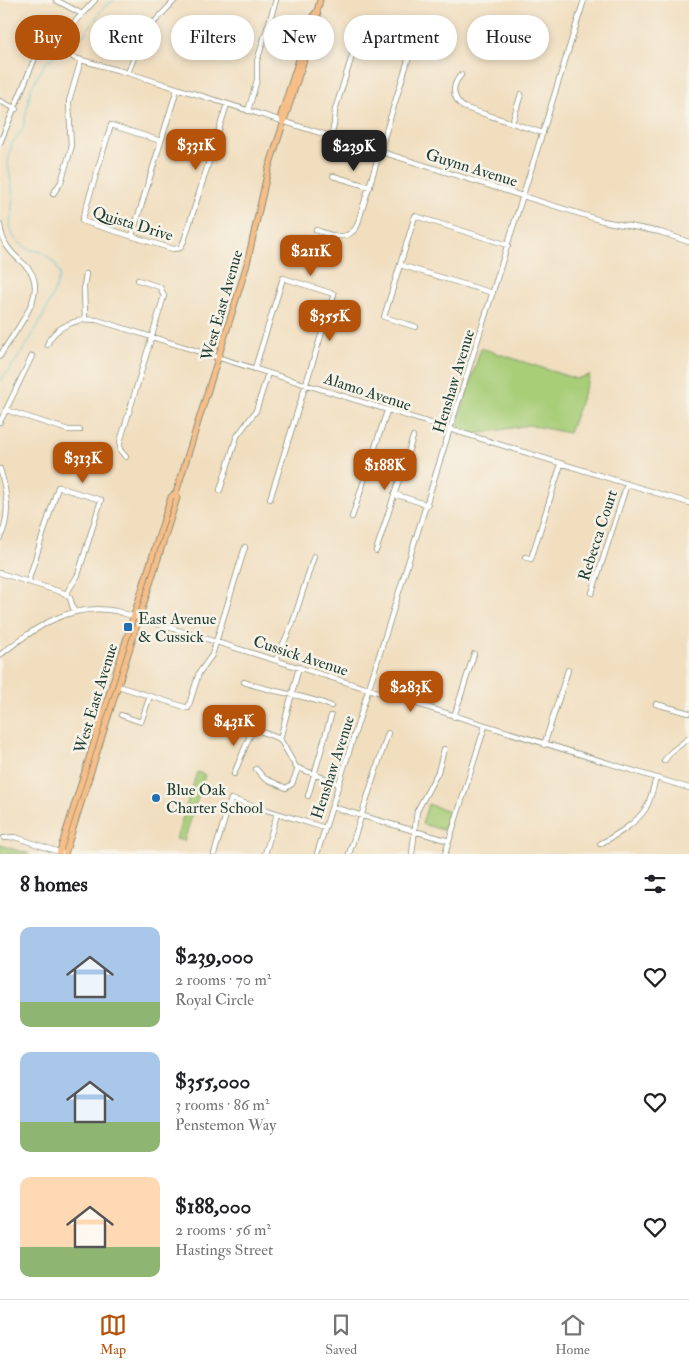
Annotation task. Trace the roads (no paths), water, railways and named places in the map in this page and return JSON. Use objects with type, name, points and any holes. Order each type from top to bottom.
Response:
[{"type":"main road","name":"West East Avenue","points":[[62,853],[118,686],[171,497],[176,493],[247,264],[265,182],[283,122],[281,116],[312,16],[317,12],[320,0]]},
{"type":"main road","name":"West East Avenue","points":[[62,853],[137,616]]},
{"type":"street","points":[[56,0],[82,14],[95,0]]},
{"type":"street","points":[[128,73],[143,34],[175,0]]},
{"type":"street","points":[[248,111],[257,80],[257,61],[276,0]]},
{"type":"street","name":"Henshaw Avenue","points":[[317,854],[428,505],[584,0]]},
{"type":"street","points":[[0,143],[16,108],[33,60]]},
{"type":"street","points":[[53,194],[61,182],[71,149],[69,101],[81,60]]},
{"type":"street","name":"Guynn Avenue","points":[[81,60],[603,221],[660,232],[689,242]]},
{"type":"street","points":[[331,136],[335,110],[351,60]]},
{"type":"street","points":[[316,230],[339,237],[349,235],[357,226],[408,60]]},
{"type":"street","points":[[461,76],[454,87],[454,95],[460,104],[469,110],[543,133]]},
{"type":"street","points":[[132,236],[177,89]]},
{"type":"street","points":[[512,123],[521,94]]},
{"type":"street","points":[[0,101],[16,108]]},
{"type":"street","name":"Quista Drive","points":[[161,140],[111,125],[82,221],[173,248],[180,248],[184,244],[227,104]]},
{"type":"street","points":[[332,176],[370,187]]},
{"type":"street","points":[[416,326],[384,317],[415,216],[508,245]]},
{"type":"street","points":[[0,225],[6,246],[32,272],[37,286],[31,305],[0,356]]},
{"type":"street","points":[[349,235],[353,242]]},
{"type":"street","points":[[400,265],[493,294]]},
{"type":"street","points":[[47,346],[51,338],[63,328],[85,319],[84,286],[86,274]]},
{"type":"street","points":[[255,368],[283,278],[334,294],[270,499]]},
{"type":"street","points":[[126,457],[120,450],[120,442],[164,294],[160,288],[138,280]]},
{"type":"street","name":"Alamo Avenue","points":[[85,319],[97,320],[255,368],[387,411],[689,503]]},
{"type":"street","points":[[0,422],[32,356]]},
{"type":"street","points":[[220,490],[237,436],[256,411],[268,373]]},
{"type":"street","points":[[6,410],[68,430],[80,430]]},
{"type":"street","points":[[352,517],[387,411]]},
{"type":"street","points":[[376,552],[413,436]]},
{"type":"street","points":[[525,557],[531,559],[561,464]]},
{"type":"street","points":[[0,470],[5,492],[7,515],[0,538]]},
{"type":"street","name":"Rebecca Court","points":[[592,593],[626,484]]},
{"type":"street","points":[[28,582],[58,487],[101,500],[78,575],[66,594]]},
{"type":"street","points":[[394,494],[428,505]]},
{"type":"street","points":[[118,686],[188,708],[198,677],[210,658],[245,547]]},
{"type":"street","points":[[276,660],[292,625],[314,556]]},
{"type":"street","points":[[0,572],[66,594],[71,600],[74,611]]},
{"type":"street","name":"Cussick Avenue","points":[[0,655],[41,624],[74,611],[104,609],[137,616],[454,717],[689,788]]},
{"type":"street","points":[[454,717],[474,654]]},
{"type":"street","points":[[280,739],[293,696],[299,667]]},
{"type":"street","points":[[544,744],[568,670]]},
{"type":"street","points":[[244,682],[293,696],[314,699],[331,706]]},
{"type":"street","points":[[121,715],[141,722],[150,696]]},
{"type":"street","points":[[656,704],[689,713]]},
{"type":"street","points":[[308,796],[331,716]]},
{"type":"street","points":[[232,720],[280,739],[291,761],[298,768],[339,784]]},
{"type":"street","points":[[445,854],[485,726]]},
{"type":"street","points":[[234,774],[253,728]]},
{"type":"street","points":[[349,854],[379,753],[388,733]]},
{"type":"street","points":[[664,761],[671,752],[689,738]]},
{"type":"street","points":[[412,854],[419,807],[438,772],[444,749]]},
{"type":"street","points":[[256,770],[264,778],[286,788],[292,784],[298,768]]},
{"type":"street","points":[[600,844],[624,829],[645,809],[656,778]]},
{"type":"street","points":[[214,854],[231,799],[325,828]]},
{"type":"street","points":[[332,807],[360,817],[449,841]]},
{"type":"street","points":[[265,854],[278,814]]},
{"type":"street","points":[[4,838],[14,837],[62,853]]},
{"type":"waterway","points":[[0,381],[18,358],[43,317],[60,275],[55,263],[42,252],[28,249],[15,239],[10,228],[13,196],[8,163],[12,143],[23,129],[31,88],[46,62],[83,36],[104,7],[115,0]]},
{"type":"place","name":"East Avenue & Cussick","points":[[128,627]]},
{"type":"place","name":"Blue Oak Charter School","points":[[156,798]]}]
